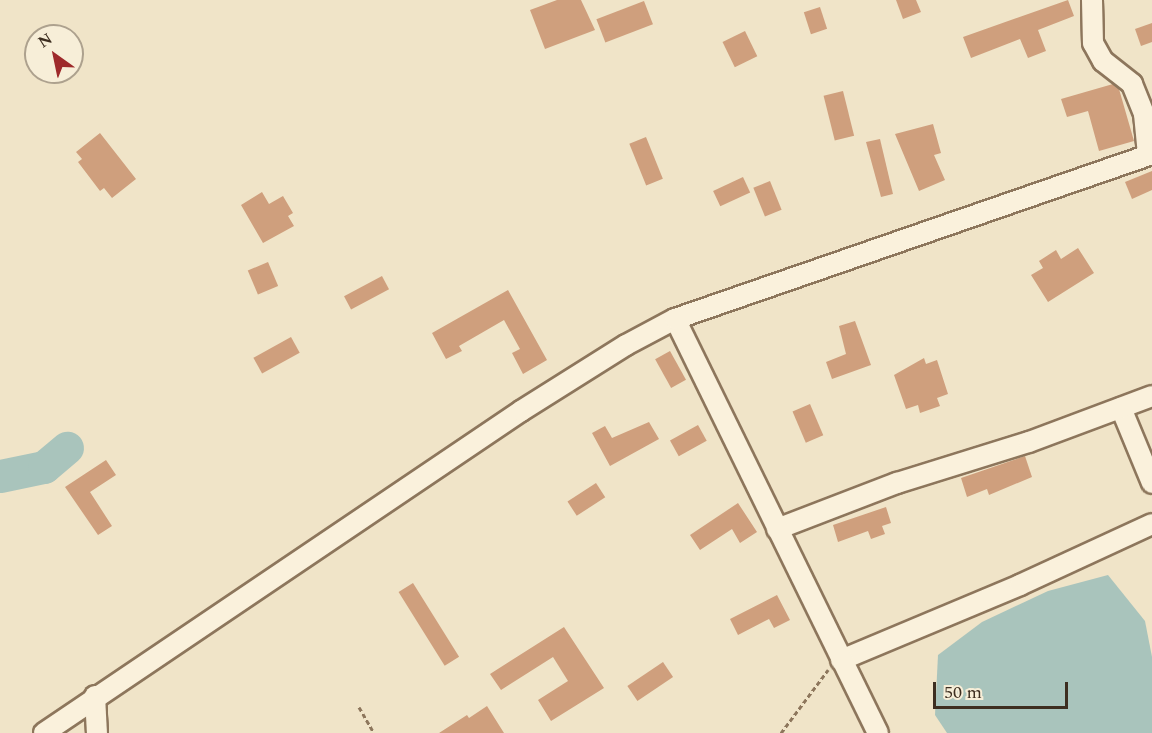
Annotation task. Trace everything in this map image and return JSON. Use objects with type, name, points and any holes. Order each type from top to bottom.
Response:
[{"type":"street","points":[[44,733],[95,696],[521,411],[626,345],[675,319],[1150,155],[1144,114],[1132,84],[1103,61],[1094,43],[1092,0]]},
{"type":"street","points":[[675,319],[878,733]]},
{"type":"street","points":[[777,529],[897,483],[1029,442],[1152,396]]},
{"type":"street","points":[[1121,408],[1152,483]]},
{"type":"street","points":[[841,660],[1020,585],[1152,524]]},
{"type":"street","points":[[95,696],[97,733]]},
{"type":"path","points":[[781,733],[821,675],[841,660]]},
{"type":"path","points":[[359,707],[375,733]]},
{"type":"water","points":[[1108,575],[1145,621],[1152,657],[1152,733],[947,733],[935,715],[938,655],[982,622],[1048,591]]},
{"type":"building","points":[[557,0],[581,0],[595,30],[545,49],[530,10]]},
{"type":"building","points":[[896,0],[916,0],[921,12],[903,19]]},
{"type":"building","points":[[1068,0],[1074,16],[1038,30],[1046,51],[1028,58],[1020,39],[971,58],[963,37]]},
{"type":"building","points":[[644,1],[653,24],[605,43],[596,19]]},
{"type":"building","points":[[820,7],[827,29],[811,34],[804,12]]},
{"type":"building","points":[[1152,23],[1152,42],[1141,46],[1135,29]]},
{"type":"building","points":[[745,31],[757,56],[735,67],[723,42]]},
{"type":"building","points":[[1113,84],[1119,89],[1134,141],[1099,151],[1088,111],[1067,117],[1061,99]]},
{"type":"building","points":[[843,91],[854,136],[835,140],[824,96]]},
{"type":"building","points":[[933,124],[941,153],[934,155],[945,180],[919,191],[895,134]]},
{"type":"building","points":[[100,133],[136,179],[112,198],[104,188],[100,191],[78,162],[82,159],[76,152]]},
{"type":"building","points":[[646,137],[663,179],[646,185],[629,144]]},
{"type":"building","points":[[880,139],[893,194],[881,197],[866,142]]},
{"type":"building","points":[[1152,171],[1152,190],[1132,199],[1125,182]]},
{"type":"building","points":[[743,177],[750,192],[720,206],[713,191]]},
{"type":"building","points":[[770,181],[782,210],[765,216],[753,188]]},
{"type":"building","points":[[262,192],[269,204],[283,196],[293,213],[288,216],[294,226],[263,243],[241,205]]},
{"type":"building","points":[[1078,248],[1094,273],[1048,302],[1031,275],[1043,268],[1039,261],[1056,250],[1061,259]]},
{"type":"building","points":[[268,262],[278,286],[258,295],[248,271]]},
{"type":"building","points":[[382,276],[389,289],[351,309],[344,296]]},
{"type":"building","points":[[508,290],[547,360],[523,374],[512,353],[520,349],[504,320],[459,346],[462,351],[446,359],[432,333]]},
{"type":"building","points":[[855,321],[871,365],[832,379],[826,362],[846,354],[839,326]]},
{"type":"building","points":[[291,337],[300,353],[262,374],[253,358]]},
{"type":"building","points":[[670,351],[686,380],[671,388],[655,359]]},
{"type":"building","points":[[924,358],[926,364],[937,360],[948,394],[937,398],[940,406],[920,413],[918,405],[906,409],[894,375]]},
{"type":"building","points":[[810,404],[823,435],[806,443],[793,411]]},
{"type":"building","points":[[649,422],[659,439],[610,466],[592,433],[605,426],[612,438]]},
{"type":"building","points":[[698,425],[707,441],[679,456],[670,441]]},
{"type":"building","points":[[1025,456],[1032,477],[989,495],[987,489],[967,497],[961,478]]},
{"type":"building","points":[[106,460],[116,475],[90,492],[112,526],[98,535],[65,487]]},
{"type":"building","points":[[596,483],[605,497],[577,516],[567,502]]},
{"type":"building","points":[[738,503],[757,532],[740,543],[732,529],[700,550],[690,535]]},
{"type":"building","points":[[886,507],[891,523],[882,526],[885,534],[871,539],[868,531],[838,542],[833,525]]},
{"type":"building","points":[[413,583],[459,657],[445,666],[399,592]]},
{"type":"building","points":[[777,595],[790,620],[774,628],[769,619],[738,635],[730,619]]},
{"type":"building","points":[[564,627],[604,688],[551,721],[538,700],[568,681],[553,657],[501,690],[490,674]]},
{"type":"building","points":[[663,662],[673,677],[637,701],[627,686]]},
{"type":"building","points":[[487,706],[504,733],[439,733],[467,715],[469,718]]},
{"type":"waterway","points":[[0,476],[44,467],[67,448]]}]
